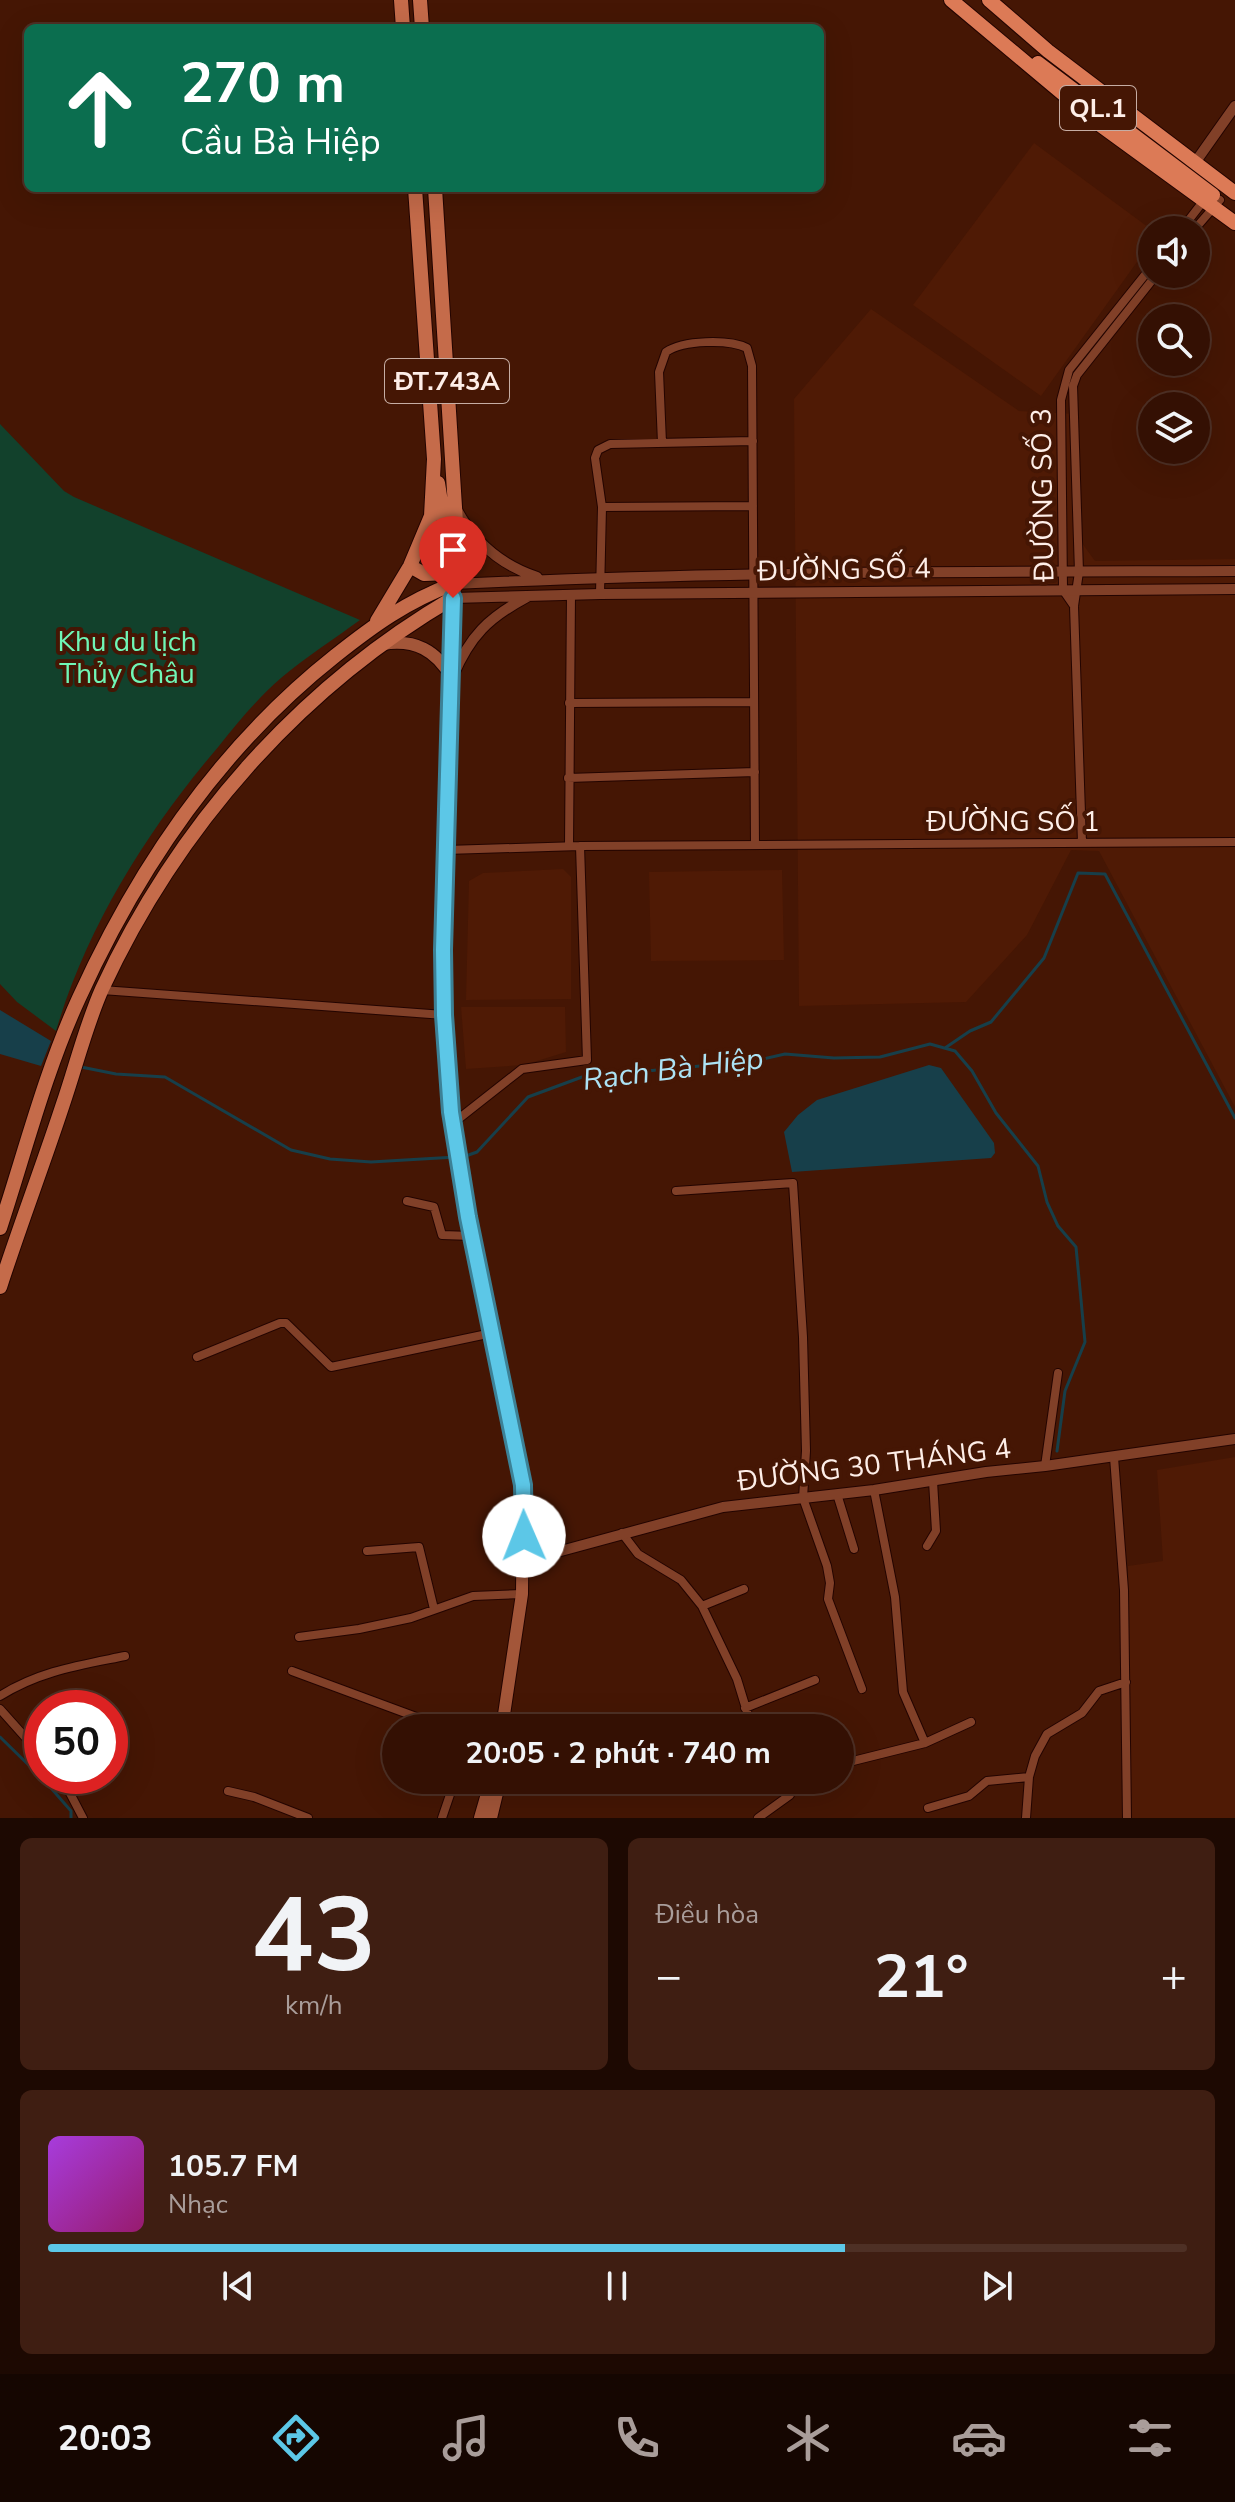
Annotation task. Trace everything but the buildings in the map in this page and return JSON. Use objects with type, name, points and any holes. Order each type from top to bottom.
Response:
[{"type":"highway","name":"QL.1","points":[[951,0],[1099,124],[1212,200],[1235,211]]},
{"type":"highway","name":"QL.1","points":[[965,0],[1034,60],[1212,200],[1235,223]]},
{"type":"highway","name":"QL.1","points":[[989,0],[1048,51],[1151,129],[1162,130],[1235,193]]},
{"type":"highway","name":"QL.1","points":[[998,0],[1089,76],[1101,91]]},
{"type":"highway","name":"QL.1","points":[[1197,160],[1235,184]]},
{"type":"main road","points":[[401,0],[403,24]]},
{"type":"main road","points":[[420,0],[422,24]]},
{"type":"main road","name":"ĐT.743A","points":[[415,192],[434,459],[441,497],[439,517],[443,550],[453,585]]},
{"type":"main road","name":"ĐT.743A","points":[[435,192],[457,539],[453,585],[444,1015],[452,1124],[523,1485],[522,1594],[504,1714]]},
{"type":"main road","points":[[374,626],[423,540],[431,516],[434,459]]},
{"type":"main road","points":[[423,540],[453,585]]},
{"type":"main road","points":[[410,566],[453,585]]},
{"type":"main road","points":[[0,1228],[42,1098],[83,990],[138,886],[208,780],[293,690],[407,604],[453,585]]},
{"type":"main road","points":[[0,1287],[102,990],[167,873],[225,794],[294,718],[453,585]]},
{"type":"main road","points":[[383,644],[404,642],[419,645],[440,660],[452,678]]},
{"type":"main road","points":[[208,780],[225,794]]},
{"type":"main road","points":[[480,1818],[488,1794]]},
{"type":"main road","points":[[491,1818],[497,1794]]},
{"type":"street","points":[[1197,160],[1235,106]]},
{"type":"street","points":[[1195,216],[1212,200]]},
{"type":"street","points":[[1202,216],[1212,200]]},
{"type":"street","name":"ĐƯỜNG SỐ 3","points":[[1082,843],[1074,606],[1079,572],[1069,370],[1138,284]]},
{"type":"street","name":"ĐƯỜNG SỐ 3","points":[[1074,606],[1063,590],[1061,400],[1069,385],[1146,288]]},
{"type":"street","points":[[662,443],[659,372],[666,352],[681,344],[737,342],[747,348],[752,366],[755,844]]},
{"type":"street","points":[[600,594],[602,507],[594,469],[598,450],[610,444],[753,441]]},
{"type":"street","points":[[602,507],[753,506]]},
{"type":"street","points":[[456,507],[466,526],[491,553],[515,568],[543,579]]},
{"type":"street","name":"ĐƯỜNG SỐ 4","points":[[453,585],[543,579],[754,575],[1235,571]]},
{"type":"street","name":"ĐƯỜNG SỐ 4","points":[[453,585],[529,595],[1235,589]]},
{"type":"street","points":[[569,846],[571,594]]},
{"type":"street","points":[[452,678],[474,636],[503,610],[529,595]]},
{"type":"street","points":[[569,703],[754,702]]},
{"type":"street","points":[[568,778],[755,772]]},
{"type":"street","name":"ĐƯỜNG SỐ 1","points":[[446,850],[755,844],[1235,842]]},
{"type":"street","points":[[452,1124],[522,1069],[587,1060],[580,846]]},
{"type":"street","points":[[102,990],[444,1015]]},
{"type":"street","points":[[676,1191],[793,1183],[803,1337],[806,1451],[803,1498],[829,1574],[828,1599],[862,1689]]},
{"type":"street","points":[[407,1201],[434,1207],[446,1247]]},
{"type":"street","points":[[442,1235],[472,1236]]},
{"type":"street","points":[[197,1357],[280,1323],[286,1323],[331,1367],[492,1333]]},
{"type":"street","points":[[1045,1466],[1058,1373]]},
{"type":"street","name":"ĐƯỜNG 30 THÁNG 4","points":[[524,1561],[723,1507],[874,1490],[1235,1439]]},
{"type":"street","points":[[1114,1457],[1124,1590],[1127,1818]]},
{"type":"street","points":[[927,1546],[936,1531],[933,1481]]},
{"type":"street","points":[[874,1490],[895,1597],[903,1692],[925,1743]]},
{"type":"street","points":[[837,1494],[854,1549]]},
{"type":"street","points":[[622,1533],[638,1554],[681,1580],[702,1606],[737,1679],[747,1714]]},
{"type":"street","points":[[367,1551],[419,1547],[434,1609]]},
{"type":"street","points":[[702,1606],[744,1589]]},
{"type":"street","points":[[299,1637],[411,1618],[473,1596],[522,1594]]},
{"type":"street","points":[[0,1696],[18,1684],[50,1671],[125,1656]]},
{"type":"street","points":[[292,1671],[408,1714]]},
{"type":"street","points":[[745,1708],[815,1680]]},
{"type":"street","points":[[1026,1818],[1029,1777],[1035,1756],[1047,1734],[1082,1713],[1099,1691],[1126,1682]]},
{"type":"street","points":[[0,1709],[24,1736]]},
{"type":"street","points":[[854,1761],[925,1743],[971,1722]]},
{"type":"street","points":[[928,1808],[969,1796],[987,1781],[1029,1777]]},
{"type":"street","points":[[228,1791],[254,1797],[293,1815],[308,1818]]},
{"type":"street","points":[[70,1794],[83,1818]]},
{"type":"street","points":[[442,1818],[450,1794]]},
{"type":"street","points":[[758,1818],[790,1794]]},
{"type":"shaded area","points":[[1034,143],[1138,220],[1138,261],[1041,396],[913,305]]},
{"type":"shaded area","points":[[871,309],[1019,411],[1077,414],[1082,543],[1095,561],[1235,559],[1235,1107],[1099,851],[1071,850],[1027,935],[966,1002],[799,1006],[794,399]]},
{"type":"shaded area","points":[[563,869],[571,877],[571,999],[466,1000],[469,881],[483,873]]},
{"type":"shaded area","points":[[782,870],[784,960],[651,961],[649,872]]},
{"type":"shaded area","points":[[461,1007],[565,1007],[566,1052],[524,1065],[466,1069]]},
{"type":"shaded area","points":[[1235,1457],[1235,1818],[1127,1818],[1128,1566],[1163,1561],[1157,1470]]},
{"type":"green space","name":"Khu du lịch Thủy Châu","points":[[0,424],[64,491],[74,497],[360,620],[300,663],[264,694],[168,811],[122,880],[102,917],[69,992],[56,1031],[17,1002],[0,984]]},
{"type":"water","points":[[0,1010],[51,1041],[41,1066],[0,1054]]},
{"type":"water","points":[[929,1065],[941,1068],[994,1143],[995,1153],[991,1158],[792,1172],[784,1132],[798,1115],[817,1100]]},
{"type":"waterway","points":[[945,1048],[970,1031],[991,1022],[1044,958],[1078,873],[1105,874],[1235,1118]]},
{"type":"waterway","name":"Rạch Bà Hiệp","points":[[463,1157],[477,1152],[528,1097],[582,1077],[754,1061],[785,1054],[834,1058],[880,1057],[930,1044],[955,1051],[972,1071],[996,1113],[1038,1166],[1047,1202],[1058,1226],[1076,1247],[1085,1342],[1065,1391],[1057,1451]]},
{"type":"waterway","name":"Rạch Bà Hiệp","points":[[81,1067],[116,1074],[165,1077],[291,1150],[330,1159],[371,1162],[456,1157]]},
{"type":"waterway","points":[[0,1737],[44,1780],[71,1811],[71,1818]]},
{"type":"route","points":[[453,598],[443,950],[451,1112],[468,1217],[523,1485],[524,1536]]}]
